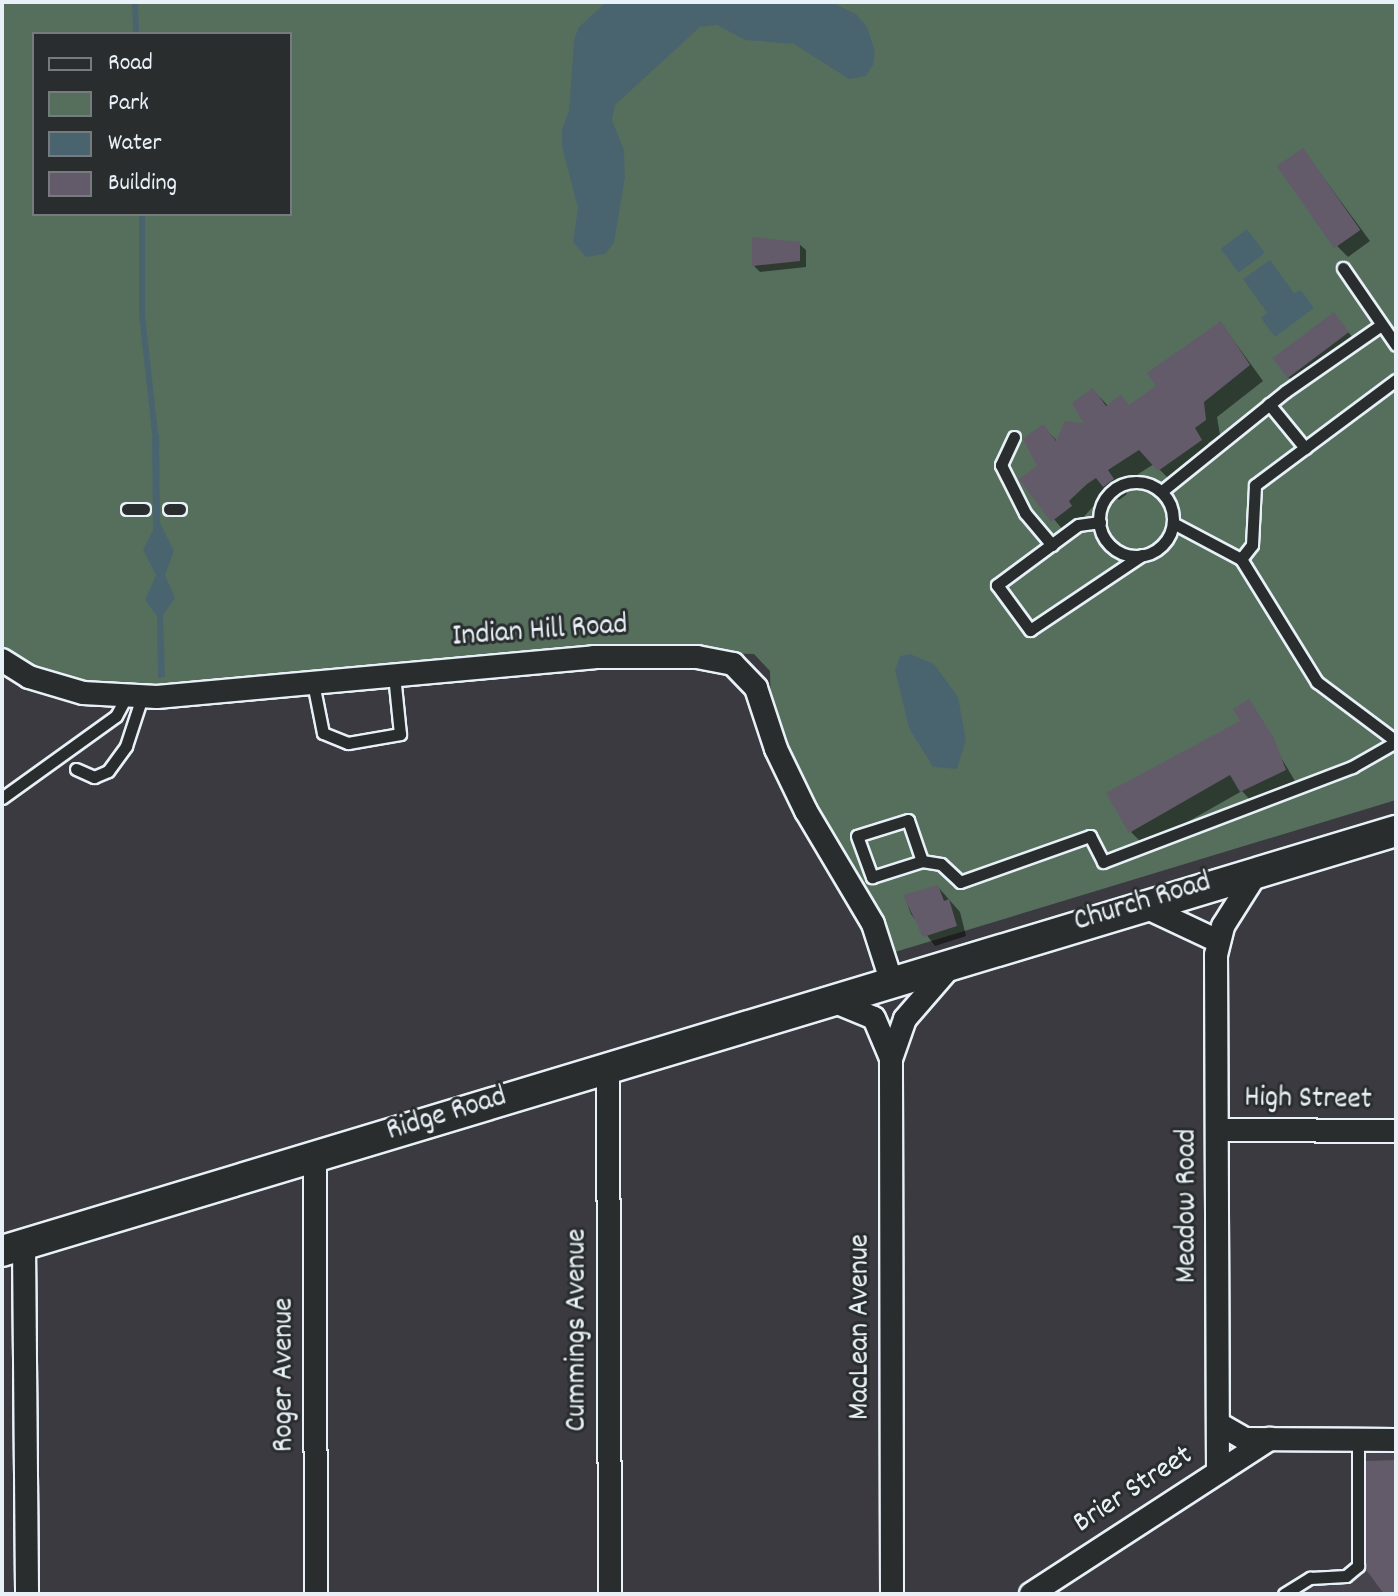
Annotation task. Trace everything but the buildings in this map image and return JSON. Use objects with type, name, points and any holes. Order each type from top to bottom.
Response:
[{"type":"street","name":"Indian Hill Road","points":[[2,660],[53,685],[134,697],[594,657],[697,657],[733,664],[756,688],[776,749],[862,904],[891,980]]},
{"type":"street","name":"Church Road","points":[[891,980],[1260,868],[1396,831]]},
{"type":"street","name":"Meadow Road","points":[[1218,1472],[1218,941],[1230,911],[1260,868]]},
{"type":"street","points":[[1141,905],[1218,941]]},
{"type":"street","name":"MacLean Avenue","points":[[892,1594],[891,1059],[905,1019],[955,962]]},
{"type":"street","name":"Ridge Road","points":[[13,1248],[891,980]]},
{"type":"street","name":"MacLean Avenue","points":[[829,1000],[874,1018],[891,1059]]},
{"type":"street","name":"Cummings Avenue","points":[[608,1067],[610,1594]]},
{"type":"street","name":"High Street","points":[[1219,1130],[1396,1131]]},
{"type":"street","name":"Roger Avenue","points":[[315,1156],[316,1594]]},
{"type":"street","points":[[13,1248],[27,1594]]},
{"type":"street","name":"Brier Street","points":[[1219,1424],[1245,1439],[1396,1440]]},
{"type":"street","name":"Brier Street","points":[[1031,1594],[1270,1439]]},
{"type":"lane","points":[[1343,268],[1396,345]]},
{"type":"lane","points":[[1162,491],[1269,404],[1381,325]]},
{"type":"lane","points":[[1241,559],[1252,545],[1255,485],[1396,380]]},
{"type":"lane","points":[[1269,404],[1305,448]]},
{"type":"lane","points":[[1014,437],[1001,465],[1025,513],[1052,545]]},
{"type":"lane","points":[[872,877],[922,861],[941,864],[960,882],[1090,836],[1103,862],[1352,767],[1396,742],[1317,682],[1241,559],[1173,523],[1162,491],[1144,482],[1115,488],[1103,503],[1100,522],[1119,552],[1142,555]]},
{"type":"lane","points":[[127,509],[144,509]]},
{"type":"lane","points":[[1100,522],[1078,525],[997,585],[1030,630],[1163,544],[1173,523]]},
{"type":"lane","points":[[313,683],[323,733],[348,743],[400,734],[394,675]]},
{"type":"lane","points":[[76,769],[94,777],[108,771],[126,746],[134,697]]},
{"type":"lane","points":[[2,798],[116,716],[134,697]]},
{"type":"lane","points":[[862,904],[872,877],[857,836],[908,820],[922,861]]},
{"type":"lane","points":[[839,866],[864,856]]},
{"type":"lane","points":[[1284,1594],[1310,1578],[1346,1576],[1358,1566],[1358,1440]]},
{"type":"shaded area","points":[[1362,1444],[1396,1444],[1396,1594],[1277,1594],[1300,1580],[1347,1579],[1360,1567]]},
{"type":"green space","points":[[2,2],[1396,2],[1396,800],[895,952],[881,915],[833,842],[790,762],[771,705],[770,671],[754,654],[560,649],[141,688],[97,686],[24,667],[2,651]]},
{"type":"water","points":[[606,2],[831,2],[856,14],[867,27],[875,52],[873,65],[866,76],[849,79],[794,44],[745,40],[717,25],[700,27],[615,105],[612,120],[624,150],[625,177],[614,243],[605,254],[586,257],[573,242],[578,208],[562,147],[562,129],[569,111],[574,40],[579,27]]},
{"type":"water","points":[[1247,229],[1265,253],[1239,273],[1221,249]]},
{"type":"water","points":[[1270,260],[1294,293],[1301,290],[1314,308],[1275,337],[1261,318],[1267,313],[1243,279]]},
{"type":"water","points":[[159,434],[160,523],[174,551],[165,575],[175,598],[163,615],[165,677],[158,678],[157,616],[145,600],[156,575],[143,550],[153,530],[152,437]]},
{"type":"water","points":[[910,654],[934,664],[958,697],[966,740],[957,769],[933,767],[909,728],[895,670],[900,656]]},
{"type":"waterway","points":[[135,2],[136,32]]},
{"type":"waterway","points":[[142,216],[142,315],[156,441]]}]
